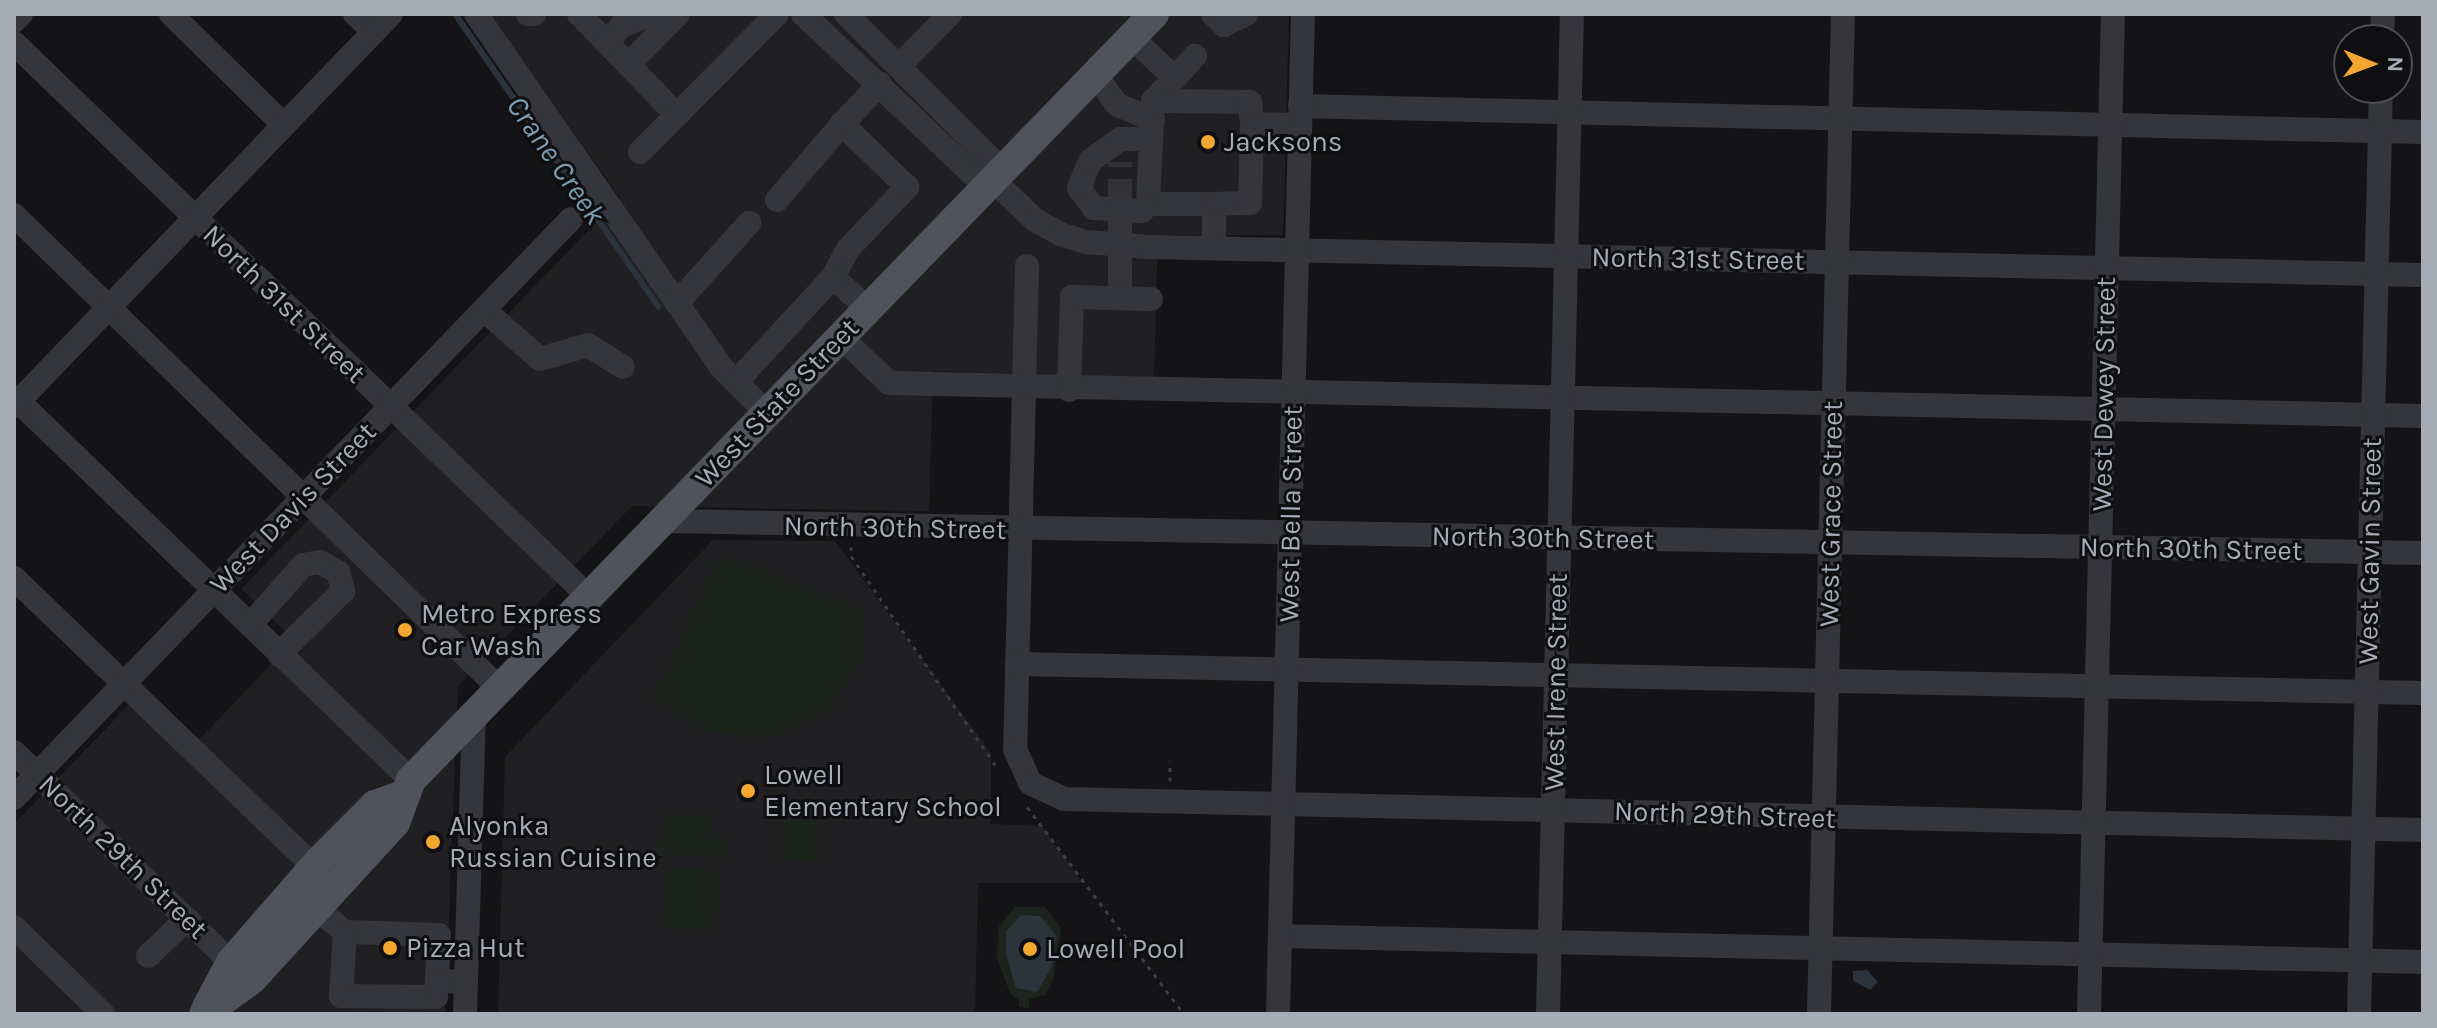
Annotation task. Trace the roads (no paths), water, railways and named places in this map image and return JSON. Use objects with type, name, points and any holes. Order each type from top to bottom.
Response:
[{"type":"main road","name":"West State Street","points":[[204,1014],[231,962],[314,867],[375,805],[407,788],[474,715],[1154,14]]},
{"type":"main road","name":"West State Street","points":[[204,1014],[251,980],[395,823],[407,788]]},
{"type":"street","points":[[14,21],[21,14]]},
{"type":"street","points":[[171,14],[284,125]]},
{"type":"street","points":[[355,14],[382,23],[16,402],[250,625],[407,788]]},
{"type":"street","points":[[476,14],[677,303],[736,382],[767,413]]},
{"type":"street","points":[[579,14],[677,115]]},
{"type":"street","points":[[607,43],[621,26],[651,14]]},
{"type":"street","points":[[628,65],[678,14]]},
{"type":"street","points":[[640,152],[777,14]]},
{"type":"street","points":[[803,14],[976,177],[993,180],[990,158],[846,14]]},
{"type":"street","points":[[899,66],[950,14]]},
{"type":"street","points":[[1152,120],[1148,204],[1142,211],[1120,206],[1094,208],[1079,188],[1090,161],[1120,151],[1152,120],[1175,78],[1210,34],[1247,14]]},
{"type":"street","name":"West Bella Street","points":[[1278,1014],[1286,802],[1303,14]]},
{"type":"street","name":"West Irene Street","points":[[1548,1014],[1572,14]]},
{"type":"street","name":"West Grace Street","points":[[1819,1014],[1843,14]]},
{"type":"street","name":"West Dewey Street","points":[[2089,1014],[2113,14]]},
{"type":"street","points":[[1131,37],[1175,78]]},
{"type":"street","name":"North 31st Street","points":[[14,43],[589,597]]},
{"type":"street","points":[[1095,75],[1118,105],[1152,120],[1250,102],[1250,203],[1148,204]]},
{"type":"street","points":[[777,200],[880,84]]},
{"type":"street","name":"West Gavin Street","points":[[2359,1014],[2381,104]]},
{"type":"street","points":[[1252,124],[1300,116],[1570,114],[2423,132]]},
{"type":"street","points":[[736,382],[833,277],[848,249],[907,187],[842,124]]},
{"type":"street","name":"North 31st Street","points":[[993,180],[1035,220],[1060,234],[1121,245],[2423,275]]},
{"type":"street","points":[[1214,204],[1214,248]]},
{"type":"street","points":[[1120,206],[1120,298]]},
{"type":"street","points":[[14,215],[500,689]]},
{"type":"street","name":"West Davis Street","points":[[14,798],[571,219]]},
{"type":"street","points":[[677,303],[749,223]]},
{"type":"street","points":[[1027,266],[1017,664],[1556,671],[2423,693]]},
{"type":"street","points":[[833,277],[868,309]]},
{"type":"street","points":[[1069,390],[1072,297],[1151,299]]},
{"type":"street","points":[[484,310],[540,359],[588,345],[623,367]]},
{"type":"street","points":[[841,337],[889,383],[1293,395],[1563,397],[2423,416]]},
{"type":"street","name":"North 30th Street","points":[[663,521],[1020,530],[2423,553]]},
{"type":"street","points":[[250,625],[303,565],[320,562],[338,572],[343,591],[279,654]]},
{"type":"street","points":[[14,578],[314,867]]},
{"type":"street","name":"North 29th Street","points":[[1017,664],[1015,749],[1026,791],[1064,799],[1553,809],[1824,819],[2423,830]]},
{"type":"street","points":[[465,1014],[474,715]]},
{"type":"street","name":"North 29th Street","points":[[14,752],[231,962]]},
{"type":"street","points":[[316,908],[345,932],[439,935],[436,997],[341,996],[345,932]]},
{"type":"street","points":[[148,956],[187,919]]},
{"type":"street","points":[[14,927],[103,1014]]},
{"type":"street","points":[[1280,936],[2423,962]]},
{"type":"street","points":[[437,981],[466,982]]},
{"type":"waterway","name":"Crane Creek","points":[[455,14],[658,306]]},
{"type":"tunnel","points":[[1120,162],[1120,203]]},
{"type":"place","name":"Jacksons","points":[[1208,142]]},
{"type":"place","name":"Metro Express Car Wash","points":[[405,630]]},
{"type":"place","name":"Lowell Elementary School","points":[[748,791]]},
{"type":"place","name":"Alyonka Russian Cuisine","points":[[433,842]]},
{"type":"place","name":"Pizza Hut","points":[[390,948]]},
{"type":"place","name":"Lowell Pool","points":[[1030,949]]}]
